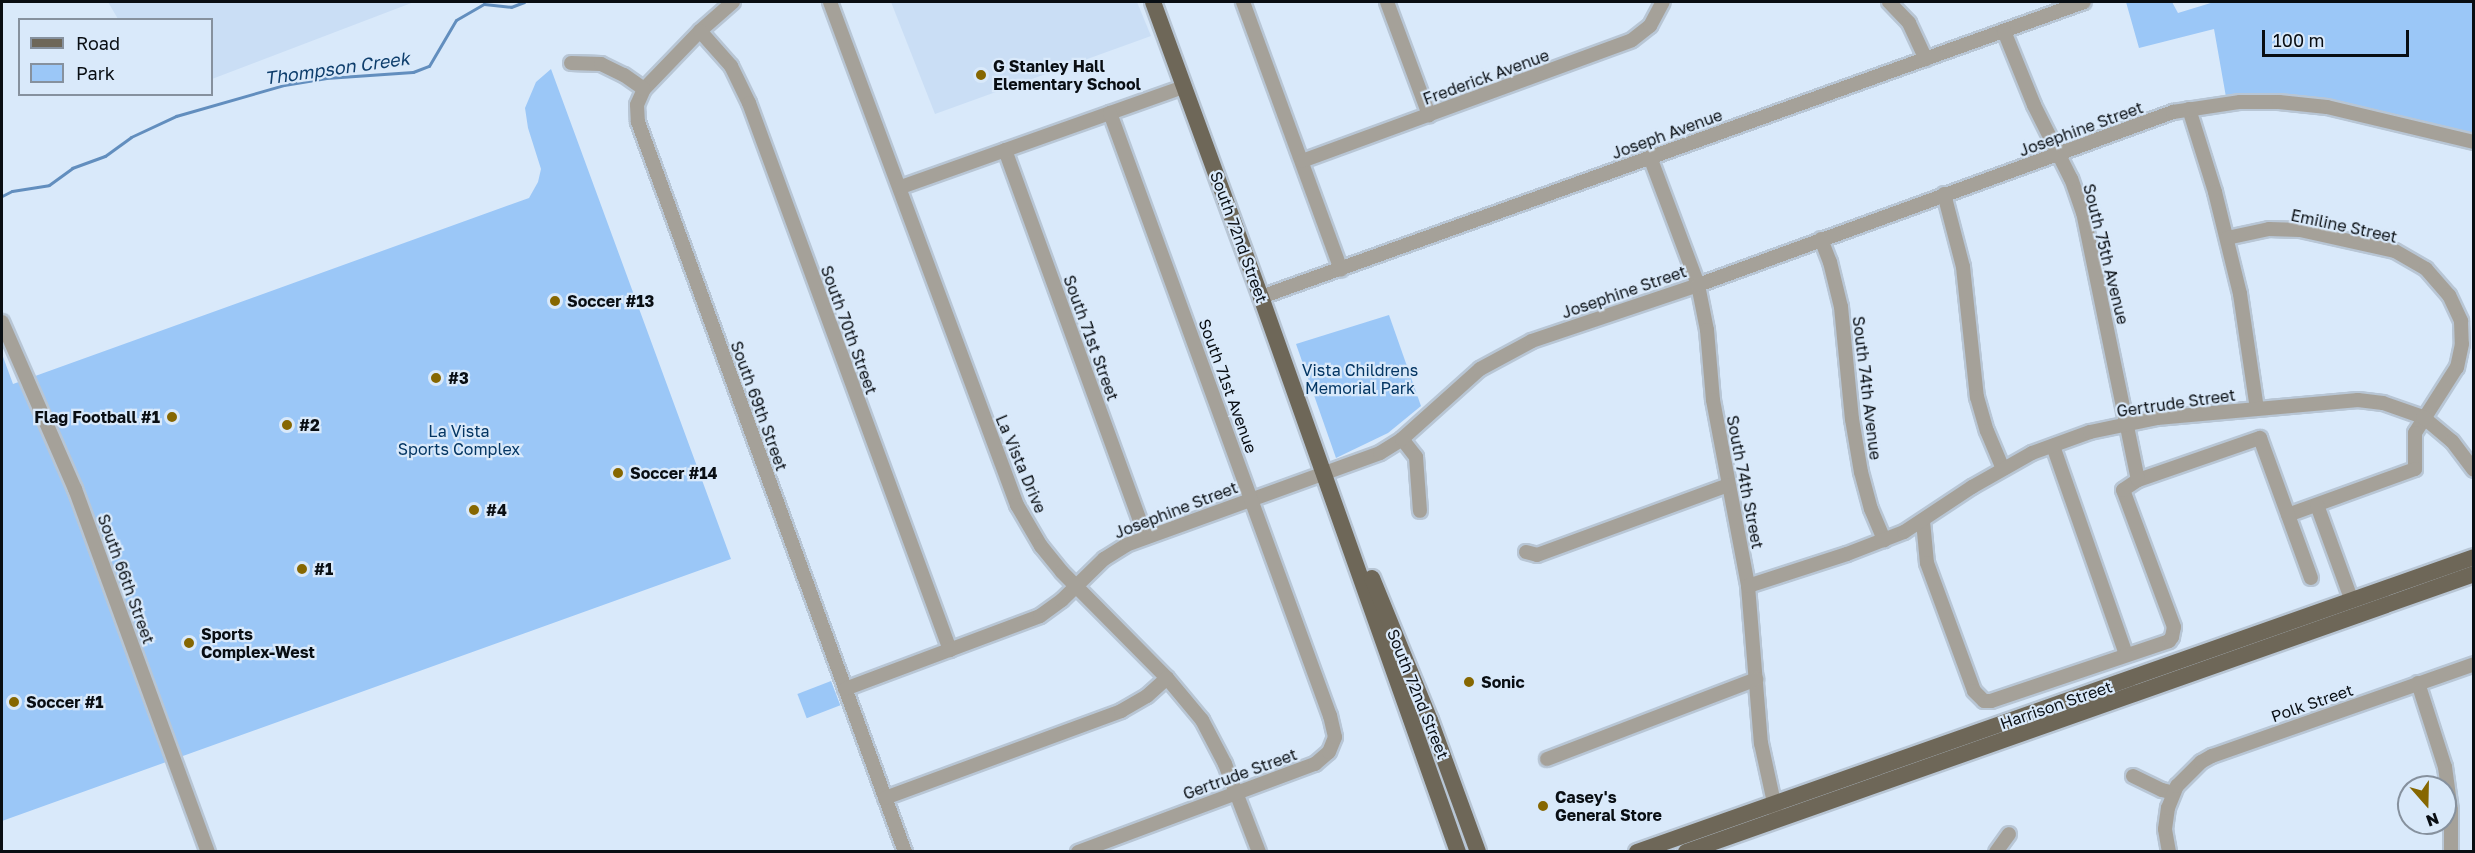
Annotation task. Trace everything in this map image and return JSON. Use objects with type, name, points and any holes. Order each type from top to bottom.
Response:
[{"type":"main road","name":"South 72nd Street","points":[[1153,2],[1261,297],[1458,852]]},
{"type":"main road","name":"South 72nd Street","points":[[1324,473],[1339,498],[1430,720],[1478,852]]},
{"type":"main road","name":"Harrison Street","points":[[1686,852],[1776,812],[2474,557]]},
{"type":"main road","name":"Harrison Street","points":[[1637,852],[1776,812],[2474,574]]},
{"type":"street","points":[[571,63],[601,64],[624,75],[644,89],[700,31],[733,2]]},
{"type":"street","name":"La Vista Drive","points":[[830,2],[901,188],[1011,491],[1041,546],[1075,587],[1167,678],[1207,728],[1237,793],[1259,852]]},
{"type":"street","points":[[1243,2],[1341,270]]},
{"type":"street","points":[[1387,2],[1429,115]]},
{"type":"street","name":"Frederick Avenue","points":[[1302,161],[1632,40],[1650,26],[1663,2]]},
{"type":"street","points":[[1889,2],[1909,23],[1926,59]]},
{"type":"street","name":"Joseph Avenue","points":[[1261,297],[2084,2]]},
{"type":"street","name":"South 70th Street","points":[[700,31],[731,66],[749,103],[950,650]]},
{"type":"street","name":"South 75th Avenue","points":[[2004,31],[2034,105],[2060,155],[2083,213],[2138,480]]},
{"type":"street","points":[[901,188],[1184,87]]},
{"type":"street","name":"South 69th Street","points":[[644,89],[637,110],[641,134],[905,852]]},
{"type":"street","name":"Josephine Street","points":[[845,689],[1032,620],[1048,611],[1111,554],[1146,537],[1380,453],[1402,439],[1463,383],[1508,352],[1944,194],[2060,155],[2173,112],[2240,102],[2279,102],[2326,107],[2474,142]]},
{"type":"street","points":[[2189,109],[2215,192],[2240,294],[2257,409]]},
{"type":"street","name":"South 71st Avenue","points":[[1110,113],[1313,670]]},
{"type":"street","name":"South 71st Street","points":[[1005,150],[1146,537]]},
{"type":"street","name":"South 74th Street","points":[[1650,157],[1698,285],[1707,330],[1713,400],[1748,586],[1761,743],[1776,812]]},
{"type":"street","points":[[1944,194],[1964,267],[1977,397],[1986,431],[2003,469]]},
{"type":"street","name":"Emiline Street","points":[[2227,238],[2269,229],[2300,230],[2395,251],[2426,269],[2449,295],[2461,321],[2462,344],[2457,367],[2442,394],[2423,417]]},
{"type":"street","name":"South 74th Avenue","points":[[1821,239],[1830,262],[1840,307],[1852,419],[1861,472],[1871,510],[1884,540]]},
{"type":"street","name":"South 66th Street","points":[[2,322],[75,489],[208,852]]},
{"type":"street","name":"Gertrude Street","points":[[1748,586],[1884,540],[1923,521],[2003,469],[2053,446],[2090,432],[2157,418],[2358,400],[2383,403],[2423,417],[2452,441],[2474,470]]},
{"type":"street","points":[[2288,515],[2415,469],[2415,433],[2423,417]]},
{"type":"street","points":[[1923,521],[1927,563],[1974,691],[1984,701],[1991,701],[2169,641],[2174,627],[2123,490],[2138,480],[2260,438],[2311,578]]},
{"type":"street","points":[[1402,439],[1416,457],[1420,511]]},
{"type":"street","points":[[2053,446],[2126,655]]},
{"type":"street","points":[[1526,552],[1537,555],[1728,485]]},
{"type":"street","points":[[2318,505],[2352,601]]},
{"type":"street","name":"Polk Street","points":[[2174,793],[2191,770],[2212,756],[2474,664]]},
{"type":"street","name":"Gertrude Street","points":[[1078,852],[1316,764],[1329,752],[1335,732],[1313,670]]},
{"type":"street","points":[[885,798],[1120,711],[1147,696],[1167,678]]},
{"type":"street","points":[[1547,759],[1756,679]]},
{"type":"street","points":[[2418,683],[2445,767],[2451,810],[2451,852]]},
{"type":"street","points":[[2133,776],[2162,790],[2174,793],[2166,817],[2165,836],[2169,852]]},
{"type":"street","points":[[1996,852],[2009,834]]},
{"type":"shaded area","points":[[108,2],[414,2],[213,79],[213,18],[117,18]]},
{"type":"shaded area","name":"G Stanley Hall Elementary School","points":[[891,2],[1137,2],[1151,36],[935,114]]},
{"type":"green space","points":[[2126,2],[2172,2],[2178,13],[2214,2],[2473,2],[2473,134],[2340,102],[2305,96],[2226,97],[2214,29],[2139,48]]},
{"type":"green space","name":"La Vista Sports Complex","points":[[551,69],[731,559],[2,821],[2,354],[13,384],[529,198],[538,182],[541,169],[528,128],[525,108],[536,82]]},
{"type":"green space","name":"Vista Childrens Memorial Park","points":[[1389,315],[1421,406],[1388,433],[1336,458],[1296,344]]},
{"type":"green space","points":[[831,681],[840,705],[807,718],[797,694]]},
{"type":"waterway","name":"Thompson Creek","points":[[2,196],[12,191],[49,185],[72,168],[105,156],[131,137],[176,116],[284,85],[326,78],[413,72],[429,66],[456,20],[484,4],[511,7],[524,2]]},
{"type":"place","name":"G Stanley Hall Elementary School","points":[[981,75]]},
{"type":"place","name":"Soccer #13","points":[[555,301]]},
{"type":"place","name":"#3","points":[[436,378]]},
{"type":"place","name":"Flag Football #1","points":[[172,417]]},
{"type":"place","name":"#2","points":[[287,425]]},
{"type":"place","name":"Soccer #14","points":[[618,473]]},
{"type":"place","name":"#4","points":[[474,510]]},
{"type":"place","name":"#1","points":[[302,569]]},
{"type":"place","name":"Sports Complex-West","points":[[189,643]]},
{"type":"place","name":"Sonic","points":[[1469,682]]},
{"type":"place","name":"Soccer #1","points":[[14,702]]},
{"type":"place","name":"Casey's General Store","points":[[1543,806]]}]
